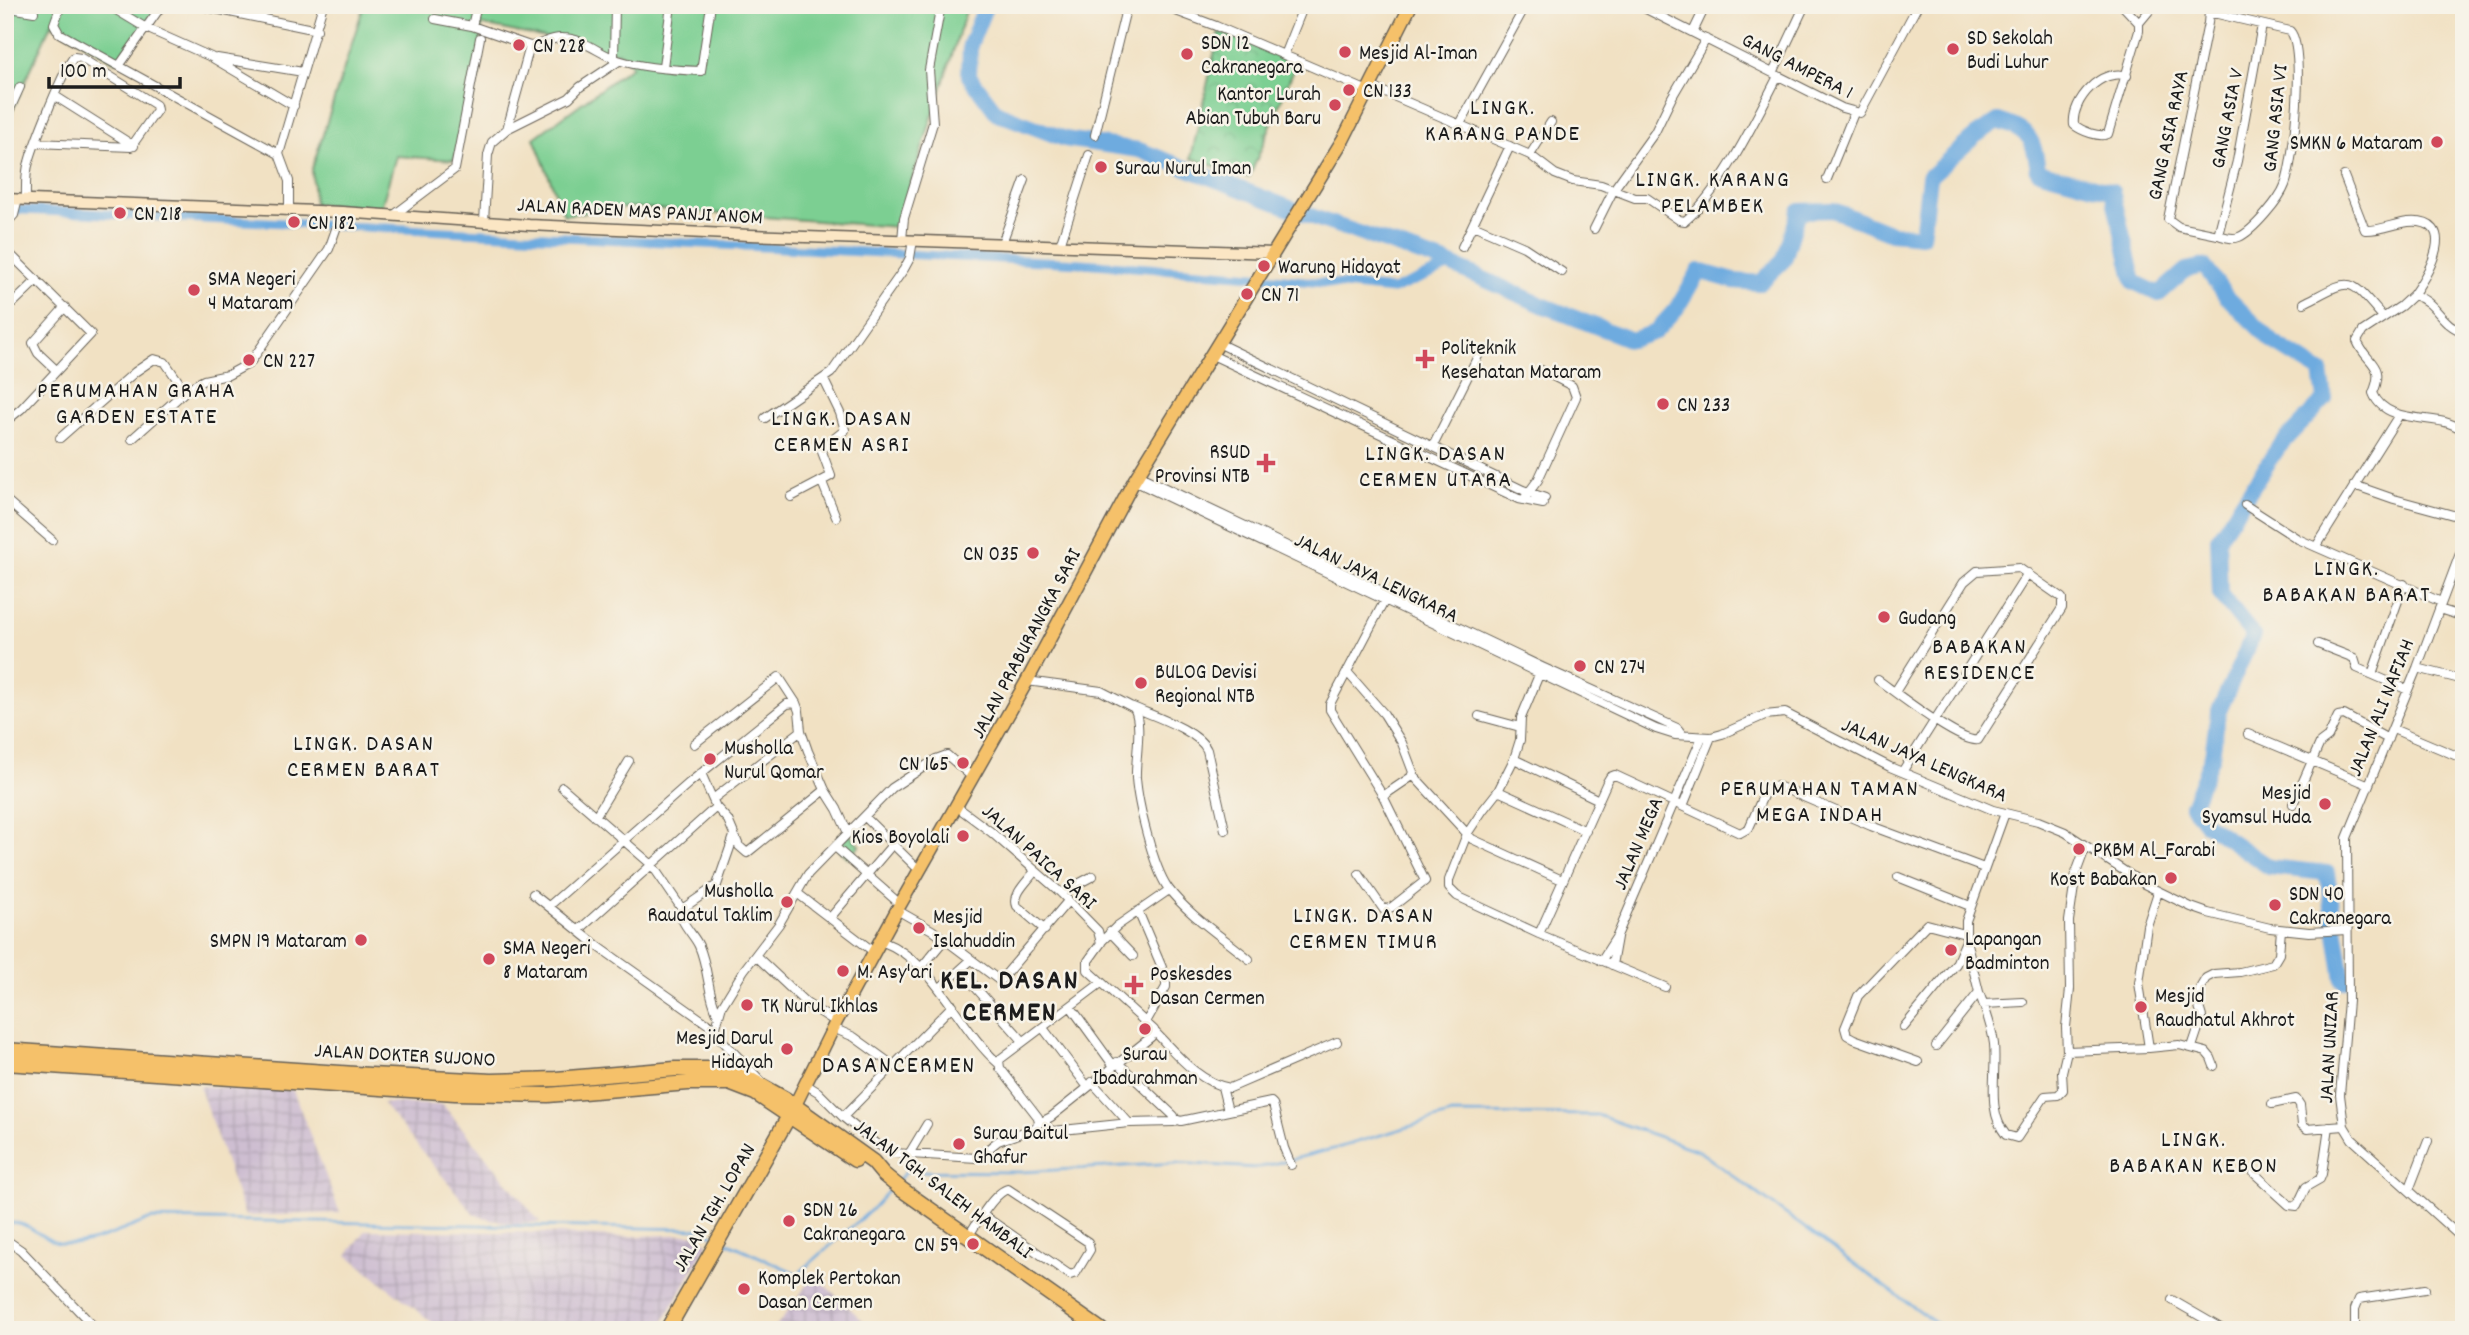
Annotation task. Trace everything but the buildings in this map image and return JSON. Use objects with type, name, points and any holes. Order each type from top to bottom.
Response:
[{"type":"highway","name":"JALAN DOKTER SUJONO","points":[[5,1051],[103,1064],[492,1081],[710,1069],[744,1076],[771,1090],[792,1110]]},
{"type":"highway","points":[[5,1063],[103,1064],[497,1094],[548,1095],[714,1082],[744,1087],[792,1110]]},
{"type":"highway","name":"JALAN TGH. SALEH HAMBALI","points":[[792,1110],[873,1162],[901,1189],[1101,1330]]},
{"type":"highway","name":"JALAN TGH. LOPAN","points":[[667,1330],[792,1110]]},
{"type":"main road","name":"JALAN PRABURANGKA SARI","points":[[792,1110],[834,1025],[898,907],[1027,681],[1136,478],[1344,138],[1411,5]]},
{"type":"street","points":[[61,5],[54,24],[57,31],[279,154]]},
{"type":"street","points":[[108,5],[146,28],[211,57],[294,106]]},
{"type":"street","points":[[119,66],[162,5]]},
{"type":"street","points":[[196,5],[317,30]]},
{"type":"street","points":[[472,26],[477,5]]},
{"type":"street","points":[[615,5],[616,59]]},
{"type":"street","points":[[663,67],[671,5]]},
{"type":"street","points":[[435,19],[472,26],[530,46],[565,38],[591,46],[616,59],[702,71],[711,5]]},
{"type":"street","points":[[765,418],[831,373],[866,325],[909,247],[904,218],[933,123],[929,70],[941,5]]},
{"type":"street","points":[[1095,135],[1126,5]]},
{"type":"street","points":[[1160,5],[1460,124],[1531,155],[1555,174],[1573,181],[1614,189],[1635,198],[1647,198],[1679,220],[1687,220],[1707,200],[1776,74],[1805,5]]},
{"type":"street","points":[[1284,55],[1304,5]]},
{"type":"street","points":[[1460,124],[1526,5]]},
{"type":"street","name":"GANG AMPERA 1","points":[[1638,5],[1854,113],[1860,113],[1865,107],[1917,5]]},
{"type":"street","points":[[1693,32],[1706,5]]},
{"type":"street","points":[[2122,5],[2139,23]]},
{"type":"street","points":[[2127,76],[2109,74],[2089,90],[2077,106],[2074,125],[2087,132],[2106,136],[2127,76],[2138,37],[2139,23],[2154,5]]},
{"type":"street","points":[[5,7],[34,12]]},
{"type":"street","points":[[289,211],[289,181],[279,154],[322,8]]},
{"type":"street","points":[[2207,9],[2262,25]]},
{"type":"street","name":"GANG ASIA RAYA","points":[[2207,9],[2168,219],[2179,228],[2218,235]]},
{"type":"street","name":"GANG ASIA VI","points":[[2218,235],[2236,238],[2250,230],[2277,199],[2286,183],[2295,122],[2297,42],[2290,31],[2262,25]]},
{"type":"street","name":"GANG ASIA V","points":[[2218,235],[2224,218],[2262,25]]},
{"type":"street","points":[[394,215],[455,169],[480,38]]},
{"type":"street","points":[[1594,229],[1614,189],[1656,132],[1672,97],[1706,39]]},
{"type":"street","points":[[507,129],[530,46]]},
{"type":"street","points":[[5,225],[19,205],[29,162],[36,143],[55,96],[71,60],[78,57],[153,103],[157,110],[134,145],[128,148],[36,143]]},
{"type":"street","points":[[211,57],[303,72]]},
{"type":"street","points":[[484,221],[489,148],[492,142],[507,129],[571,97],[616,59]]},
{"type":"street","points":[[5,120],[20,87]]},
{"type":"street","points":[[55,96],[134,145]]},
{"type":"street","points":[[1827,179],[1854,113]]},
{"type":"street","points":[[1531,155],[1551,122]]},
{"type":"street","points":[[1462,247],[1510,146]]},
{"type":"street","points":[[1060,245],[1089,155]]},
{"type":"street","points":[[2344,176],[2365,230],[2410,222],[2427,224],[2435,231],[2435,257],[2427,277],[2413,295],[2359,334],[2357,342],[2378,372],[2374,397],[2399,415],[2448,423],[2464,430]]},
{"type":"street","points":[[1002,243],[1025,180]]},
{"type":"street","name":"JALAN RADEN MAS PANJI ANOM","points":[[5,199],[19,205],[289,211],[341,216],[394,215],[909,247],[1002,243],[1274,253]]},
{"type":"street","points":[[132,439],[185,391],[202,381],[228,375],[250,363],[322,260],[334,239],[341,216]]},
{"type":"street","points":[[1473,225],[1524,247],[1562,272]]},
{"type":"street","points":[[5,249],[90,334],[6,422]]},
{"type":"street","points":[[5,311],[37,280]]},
{"type":"street","points":[[2304,303],[2347,283],[2358,289],[2383,317]]},
{"type":"street","points":[[2413,295],[2432,304],[2447,324],[2464,332]]},
{"type":"street","points":[[56,370],[38,354],[33,343],[65,307]]},
{"type":"street","points":[[1215,349],[1336,400],[1448,453],[1527,496],[1544,501]]},
{"type":"street","points":[[1215,349],[1331,411],[1519,499],[1527,496],[1538,480],[1576,397],[1572,386],[1541,370]]},
{"type":"street","points":[[1433,446],[1479,354]]},
{"type":"street","points":[[60,438],[135,372],[154,359],[165,362],[185,391]]},
{"type":"street","points":[[791,497],[831,475],[821,449],[845,430],[824,380]]},
{"type":"street","points":[[1331,411],[1336,400]]},
{"type":"street","points":[[2316,547],[2399,415]]},
{"type":"street","points":[[1443,464],[1448,453]]},
{"type":"street","name":"JALAN JAYA LENGKARA","points":[[1136,478],[1540,670],[1677,728],[1682,734],[1706,737],[1722,734],[1765,715],[1785,713],[1902,772],[2005,813],[2056,827],[2158,892],[2208,913],[2281,930],[2342,930]]},
{"type":"street","points":[[822,482],[836,517]]},
{"type":"street","points":[[2354,485],[2464,518]]},
{"type":"street","points":[[5,499],[51,540]]},
{"type":"street","points":[[2245,505],[2298,539],[2404,584],[2464,617]]},
{"type":"street","name":"JALAN ALI NAFIAH","points":[[2342,930],[2349,832],[2367,784],[2393,729],[2464,543]]},
{"type":"street","points":[[1878,680],[1895,692],[1936,720],[1968,740],[1979,739],[2062,608],[2063,601],[2019,568],[1978,571],[1970,575],[1895,692]]},
{"type":"street","points":[[1902,772],[2028,573]]},
{"type":"street","points":[[2372,674],[2404,584]]},
{"type":"street","points":[[1359,874],[1384,910],[1392,907],[1425,881],[1383,796],[1330,710],[1330,704],[1386,596]]},
{"type":"street","points":[[2318,644],[2354,658],[2356,668],[2408,690]]},
{"type":"street","points":[[2417,668],[2464,680]]},
{"type":"street","points":[[1540,670],[1523,713],[1520,740],[1514,759],[1499,791],[1467,834],[1449,880],[1449,888],[1452,893],[1539,934],[1665,986]]},
{"type":"street","points":[[1348,673],[1384,714],[1402,743],[1413,775],[1467,834],[1480,843],[1562,880]]},
{"type":"street","points":[[694,744],[777,677],[781,678],[800,713],[801,731],[825,790],[848,833]]},
{"type":"street","points":[[1027,681],[1101,691],[1202,741],[1207,750],[1225,830]]},
{"type":"street","points":[[549,906],[701,774],[786,705],[796,703]]},
{"type":"street","points":[[1133,706],[1138,716],[1136,763],[1140,803],[1149,841],[1164,882],[1169,890],[1249,959]]},
{"type":"street","points":[[2293,804],[2320,742],[2328,737],[2337,717],[2340,715],[2388,739]]},
{"type":"street","points":[[1479,716],[1520,727]]},
{"type":"street","points":[[2393,729],[2464,759]]},
{"type":"street","points":[[579,930],[652,865],[715,803],[801,731]]},
{"type":"street","points":[[2248,734],[2367,784]]},
{"type":"street","points":[[1683,806],[1695,780],[1706,737]]},
{"type":"street","name":"JALAN MEGA","points":[[1601,961],[1617,936],[1673,801],[1706,737]]},
{"type":"street","points":[[771,1090],[719,1037],[716,1030],[718,1015],[731,990],[808,874],[892,788],[945,754],[972,777]]},
{"type":"street","points":[[1514,759],[1599,800]]},
{"type":"street","points":[[595,817],[629,761]]},
{"type":"street","points":[[701,774],[742,850],[748,853],[825,790]]},
{"type":"street","points":[[1383,796],[1413,775]]},
{"type":"street","points":[[1539,934],[1599,800],[1610,777],[1615,775],[1739,833],[1744,833],[1749,828],[1766,789],[1776,785],[1871,826],[1984,868]]},
{"type":"street","points":[[1685,776],[1695,780]]},
{"type":"street","points":[[562,787],[652,865],[682,908],[681,918],[700,949],[710,997],[718,1015]]},
{"type":"street","points":[[1499,791],[1586,831]]},
{"type":"street","name":"JALAN PAICA SARI","points":[[956,806],[991,832],[1061,893],[1099,933],[1101,942],[1087,964],[1090,973],[1101,984]]},
{"type":"street","points":[[1904,1027],[1959,959],[1970,906],[2005,813]]},
{"type":"street","points":[[865,817],[919,870]]},
{"type":"street","points":[[682,908],[717,885],[734,836]]},
{"type":"street","points":[[830,918],[892,845]]},
{"type":"street","points":[[1965,937],[1994,1045],[1996,1114],[2007,1135],[2017,1138],[2045,1096],[2058,1096],[2063,1091],[2062,1072],[2067,1051],[2066,1027],[2070,989],[2069,921],[2076,873],[2086,846]]},
{"type":"street","points":[[835,847],[898,907],[998,981],[1002,980],[1068,901]]},
{"type":"street","points":[[1035,871],[1015,901],[1017,906],[1045,930]]},
{"type":"street","points":[[1061,893],[1093,876]]},
{"type":"street","points":[[1898,877],[1970,906]]},
{"type":"street","points":[[1101,942],[1110,932],[1169,890]]},
{"type":"street","points":[[2150,1048],[2139,992],[2143,946],[2158,892]]},
{"type":"street","points":[[797,893],[830,918],[877,946],[899,950],[920,969],[940,988],[981,1046],[998,1063],[1048,1129],[1053,1131],[1129,1123],[1169,1123],[1175,1120]]},
{"type":"street","points":[[533,894],[599,947],[716,1030]]},
{"type":"street","points":[[805,1084],[842,1117],[887,1150],[900,1155],[977,1157],[998,1140],[1035,1128],[1151,1037],[1151,1026],[1166,987],[1166,977],[1138,911]]},
{"type":"street","points":[[1918,1062],[1847,1035],[1845,1028],[1855,1002],[1927,924],[1965,937]]},
{"type":"street","points":[[2192,1047],[2202,1017],[2198,1003],[2204,980],[2212,974],[2240,972],[2273,964],[2280,954],[2281,930]]},
{"type":"street","name":"JALAN UNIZAR","points":[[2342,930],[2348,1001],[2336,1127],[2464,1240]]},
{"type":"street","points":[[1110,932],[1133,956]]},
{"type":"street","points":[[1612,965],[1617,936]]},
{"type":"street","points":[[920,969],[944,939]]},
{"type":"street","points":[[756,956],[806,1003],[894,1066]]},
{"type":"street","points":[[940,988],[971,960]]},
{"type":"street","points":[[961,971],[1023,1041]]},
{"type":"street","points":[[998,1063],[1023,1041],[1101,984],[1151,1026],[1200,1075],[1222,1087],[1237,1086],[1336,1042]]},
{"type":"street","points":[[1936,1046],[1979,992]]},
{"type":"street","points":[[1984,1004],[2023,1002]]},
{"type":"street","points":[[842,1117],[953,1005]]},
{"type":"street","points":[[1071,1007],[1115,1064],[1175,1120],[1181,1121],[1268,1102],[1273,1104],[1284,1149],[1291,1165]]},
{"type":"street","points":[[1043,1028],[1090,1084],[1129,1123]]},
{"type":"street","points":[[2067,1051],[2179,1045],[2208,1054],[2214,1066]]},
{"type":"street","points":[[1222,1087],[1228,1111]]},
{"type":"street","points":[[2254,1173],[2290,1206],[2297,1206],[2306,1187],[2320,1179],[2336,1127],[2303,1127],[2300,1105],[2296,1099],[2272,1104]]},
{"type":"street","points":[[909,1154],[927,1124]]},
{"type":"street","points":[[2409,1191],[2428,1141]]},
{"type":"street","points":[[968,1237],[983,1215],[1000,1192],[1009,1190],[1088,1242],[1091,1249],[1076,1273],[1070,1275],[983,1215]]},
{"type":"street","points":[[5,1238],[22,1250],[97,1330]]},
{"type":"street","points":[[2355,1330],[2355,1308],[2359,1299],[2425,1289]]},
{"type":"street","points":[[2172,1300],[2224,1330]]},
{"type":"shaded area","points":[[199,1086],[293,1090],[340,1213],[245,1216]]},
{"type":"shaded area","points":[[382,1103],[443,1105],[540,1222],[515,1224],[474,1214]]},
{"type":"shaded area","points":[[366,1230],[614,1237],[693,1234],[708,1243],[659,1330],[442,1330],[347,1255]]},
{"type":"shaded area","points":[[814,1275],[873,1330],[774,1330]]},
{"type":"green space","points":[[5,5],[160,5],[116,62],[51,24],[8,120],[5,117]]},
{"type":"green space","points":[[364,5],[968,5],[897,227],[630,207],[564,215],[534,138],[632,66],[621,53],[482,25],[480,73],[454,160],[396,156],[381,208],[314,204],[312,169]]},
{"type":"green space","points":[[1219,32],[1296,64],[1249,178],[1191,158]]},
{"type":"green space","points":[[849,834],[860,845],[849,858],[836,847]]},
{"type":"waterway","points":[[986,5],[970,45],[969,76],[997,113],[1065,139],[1139,150],[1324,221],[1452,265],[1542,305],[1631,340],[1655,332],[1677,308],[1699,271],[1734,281],[1760,283],[1784,260],[1799,211],[1833,210],[1891,233],[1922,236],[1929,177],[1975,136],[1998,121],[2018,129],[2029,138],[2035,151],[2038,171],[2112,191],[2134,282],[2159,294],[2186,270],[2204,266],[2226,296],[2274,343],[2321,372],[2325,399],[2278,448],[2218,539],[2220,594],[2253,635],[2218,713],[2212,756],[2192,806],[2205,823],[2269,867],[2327,873],[2343,980]]},
{"type":"waterway","points":[[5,209],[1081,263],[1393,290],[1452,265]]},
{"type":"waterway","points":[[898,1180],[907,1171],[1021,1172],[1176,1163],[1257,1168],[1452,1114],[1597,1115],[1699,1151],[1945,1330]]},
{"type":"waterway","points":[[722,1240],[798,1274],[871,1210],[891,1188]]},
{"type":"waterway","points":[[5,1223],[20,1224],[48,1239],[65,1244],[90,1241],[151,1219],[700,1229],[713,1235]]},
{"type":"place","name":"CN 228","points":[[519,45]]},
{"type":"place","name":"SD Sekolah Budi Luhur","points":[[1953,49]]},
{"type":"place","name":"Mesjid Al-Iman","points":[[1345,52]]},
{"type":"place","name":"SDN 12 Cakranegara","points":[[1187,54]]},
{"type":"place","name":"CN 133","points":[[1349,90]]},
{"type":"place","name":"Kantor Lurah Abian Tubuh Baru","points":[[1335,105]]},
{"type":"place","name":"SMKN 6 Mataram","points":[[2437,142]]},
{"type":"place","name":"Surau Nurul Iman","points":[[1101,167]]},
{"type":"place","name":"CN 218","points":[[120,213]]},
{"type":"place","name":"CN 182","points":[[294,222]]},
{"type":"place","name":"Warung Hidayat","points":[[1264,266]]},
{"type":"place","name":"SMA Negeri 4 Mataram","points":[[194,290]]},
{"type":"place","name":"CN 71","points":[[1247,294]]},
{"type":"place","name":"Politeknik Kesehatan Mataram","points":[[1425,359]]},
{"type":"place","name":"CN 227","points":[[249,360]]},
{"type":"place","name":"CN 233","points":[[1663,404]]},
{"type":"place","name":"RSUD Provinsi NTB","points":[[1266,463]]},
{"type":"place","name":"CN 035","points":[[1033,553]]},
{"type":"place","name":"Gudang","points":[[1884,617]]},
{"type":"place","name":"CN 274","points":[[1580,666]]},
{"type":"place","name":"BULOG Devisi Regional NTB","points":[[1141,683]]},
{"type":"place","name":"Musholla Nurul Qomar","points":[[710,759]]},
{"type":"place","name":"CN 165","points":[[963,763]]},
{"type":"place","name":"Mesjid Syamsul Huda","points":[[2325,804]]},
{"type":"place","name":"Kios Boyolali","points":[[963,836]]},
{"type":"place","name":"PKBM Al_Farabi","points":[[2079,849]]},
{"type":"place","name":"Kost Babakan","points":[[2171,878]]},
{"type":"place","name":"Musholla Raudatul Taklim","points":[[787,902]]},
{"type":"place","name":"SDN 40 Cakranegara","points":[[2275,905]]},
{"type":"place","name":"Mesjid Islahuddin","points":[[919,928]]},
{"type":"place","name":"SMPN 19 Mataram","points":[[361,940]]},
{"type":"place","name":"Lapangan Badminton","points":[[1951,950]]},
{"type":"place","name":"SMA Negeri 8 Mataram","points":[[489,959]]},
{"type":"place","name":"M. Asy'ari","points":[[843,971]]},
{"type":"place","name":"Poskesdes Dasan Cermen","points":[[1134,985]]},
{"type":"place","name":"TK Nurul Ikhlas","points":[[747,1005]]},
{"type":"place","name":"Mesjid Raudhatul Akhrot","points":[[2141,1007]]},
{"type":"place","name":"Surau Ibadurahman","points":[[1145,1029]]},
{"type":"place","name":"Mesjid Darul Hidayah","points":[[787,1049]]},
{"type":"place","name":"Surau Baitul Ghafur","points":[[959,1144]]},
{"type":"place","name":"SDN 26 Cakranegara","points":[[789,1221]]},
{"type":"place","name":"CN 59","points":[[973,1244]]},
{"type":"place","name":"Komplek Pertokan Dasan Cermen","points":[[744,1289]]},
{"type":"district","name":"LINGK. KARANG PANDE","points":[[1503,119]]},
{"type":"district","name":"LINGK. KARANG PELAMBEK","points":[[1713,191]]},
{"type":"district","name":"PERUMAHAN GRAHA GARDEN ESTATE","points":[[137,402]]},
{"type":"district","name":"LINGK. DASAN CERMEN ASRI","points":[[842,430]]},
{"type":"district","name":"LINGK. DASAN CERMEN UTARA","points":[[1436,465]]},
{"type":"district","name":"LINGK. BABAKAN BARAT","points":[[2347,580]]},
{"type":"district","name":"BABAKAN RESIDENCE","points":[[1980,658]]},
{"type":"district","name":"LINGK. DASAN CERMEN BARAT","points":[[364,755]]},
{"type":"district","name":"PERUMAHAN TAMAN MEGA INDAH","points":[[1820,800]]},
{"type":"district","name":"LINGK. DASAN CERMEN TIMUR","points":[[1364,927]]},
{"type":"district","name":"KEL. DASAN CERMEN","points":[[1010,994]]},
{"type":"district","name":"DASANCERMEN","points":[[899,1064]]},
{"type":"district","name":"LINGK. BABAKAN KEBON","points":[[2194,1151]]}]
